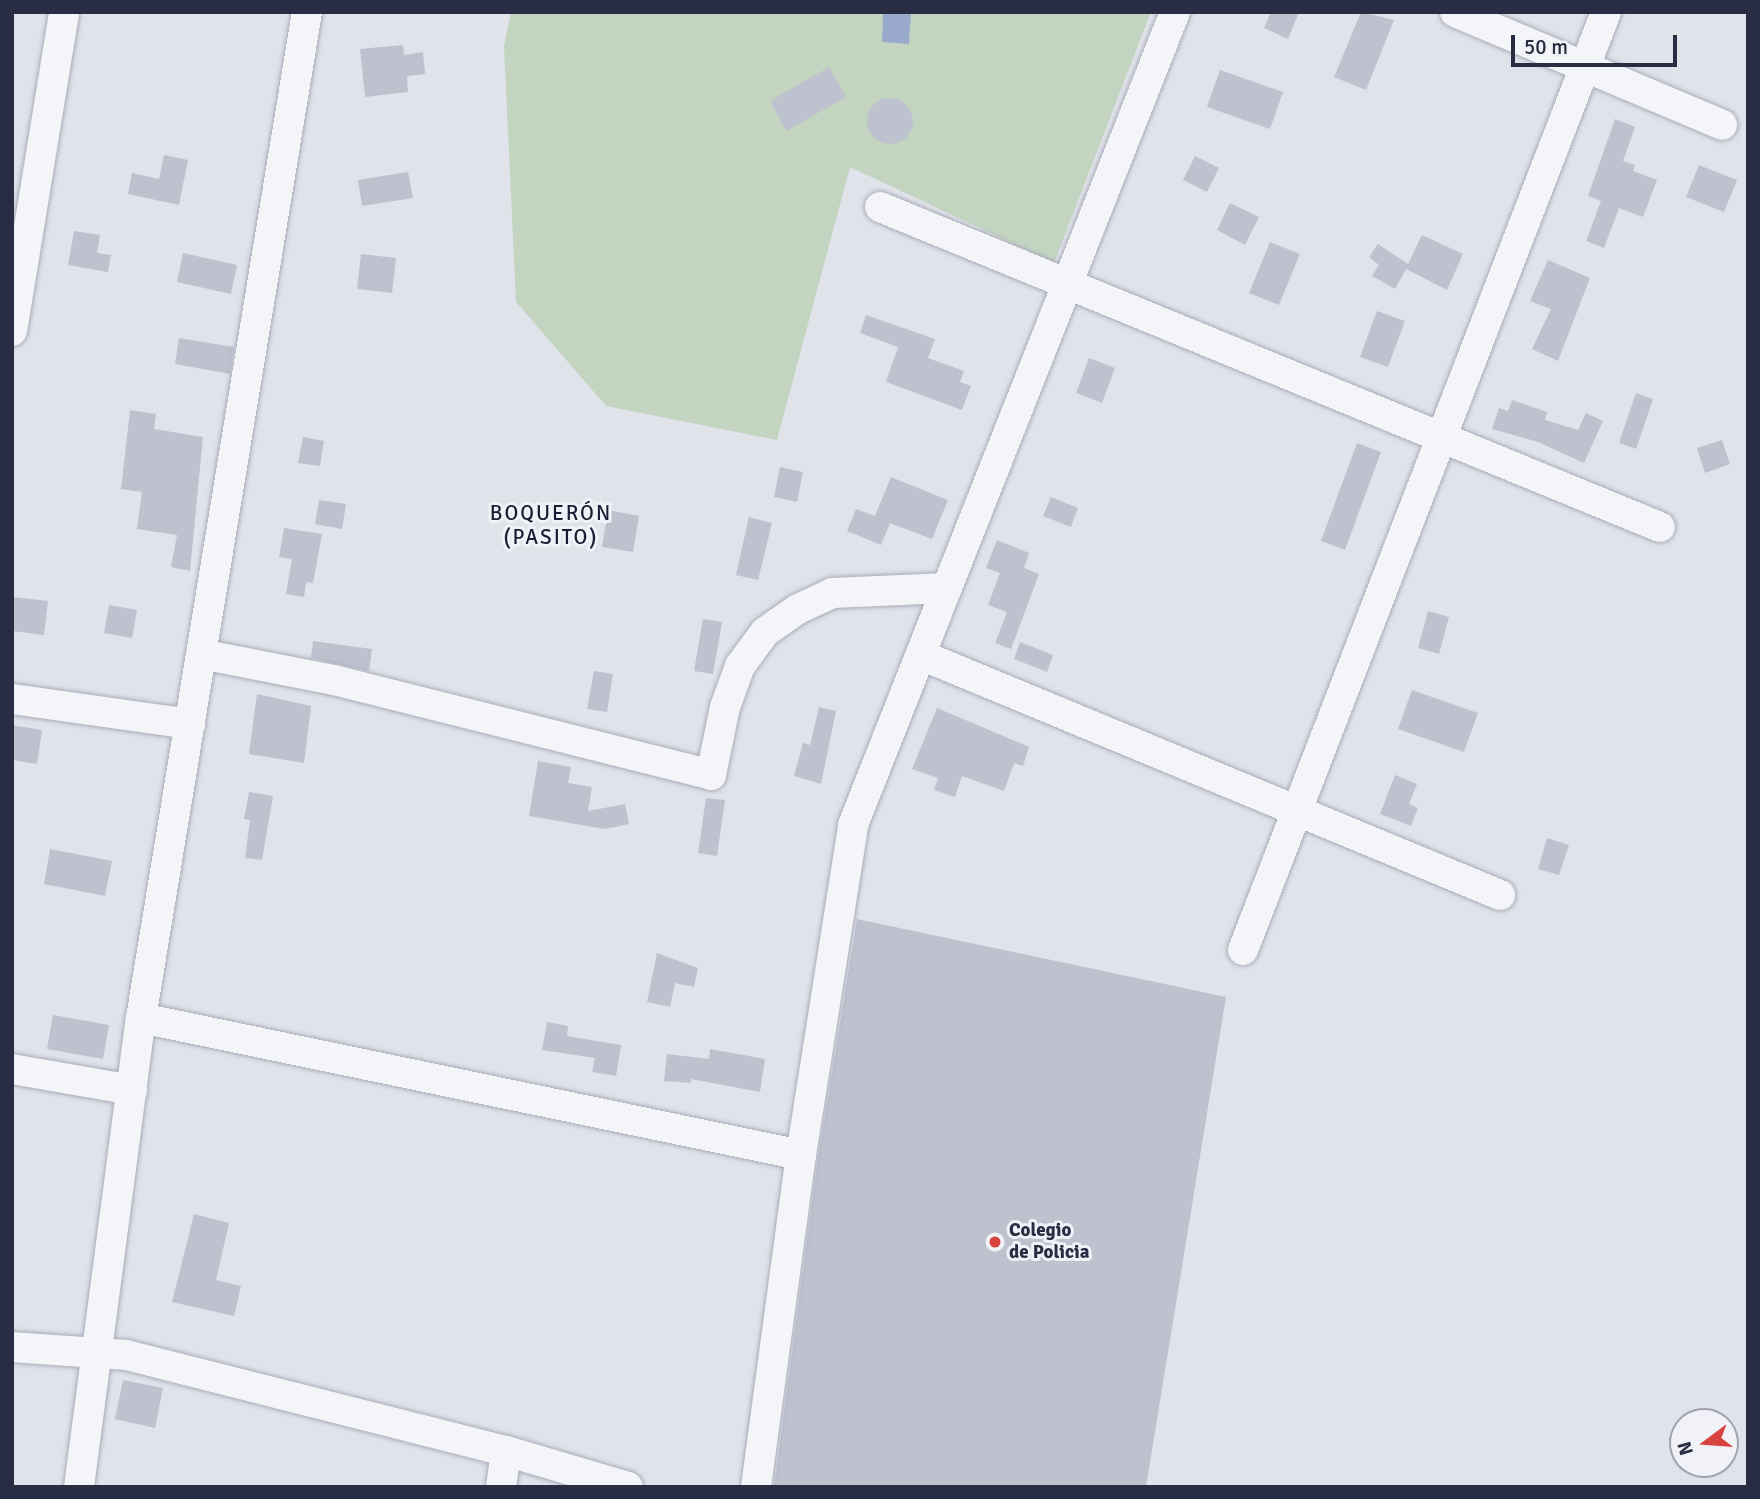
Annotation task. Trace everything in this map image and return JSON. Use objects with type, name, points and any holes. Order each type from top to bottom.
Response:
[{"type":"street","points":[[12,331],[64,12]]},
{"type":"street","points":[[79,1487],[141,1018],[307,12]]},
{"type":"street","points":[[756,1487],[801,1155],[853,825],[1175,12]]},
{"type":"street","points":[[1455,12],[1722,125]]},
{"type":"street","points":[[1243,950],[1606,12]]},
{"type":"street","points":[[880,207],[1660,527]]},
{"type":"street","points":[[201,654],[334,680],[711,775],[737,676],[765,632],[796,610],[832,593],[947,588]]},
{"type":"street","points":[[921,655],[1297,808],[1500,895]]},
{"type":"street","points":[[12,699],[190,724]]},
{"type":"street","points":[[141,1018],[801,1155]]},
{"type":"street","points":[[12,1069],[132,1090]]},
{"type":"street","points":[[12,1347],[126,1355],[506,1451],[628,1487]]},
{"type":"street","points":[[501,1487],[506,1451]]},
{"type":"green space","points":[[511,12],[1151,12],[1054,263],[850,167],[777,440],[606,406],[516,302],[504,46]]},
{"type":"water","points":[[883,12],[911,12],[909,44],[882,42]]},
{"type":"building","points":[[1271,12],[1299,12],[1288,39],[1264,28]]},
{"type":"building","points":[[1361,12],[1394,20],[1366,90],[1334,77]]},
{"type":"building","points":[[403,45],[404,55],[423,52],[425,74],[407,76],[408,92],[365,97],[360,49]]},
{"type":"building","points":[[829,67],[846,97],[786,131],[770,101]]},
{"type":"building","points":[[1220,70],[1283,92],[1270,129],[1207,107]]},
{"type":"building","points":[[890,98],[906,105],[913,121],[906,137],[890,144],[874,137],[867,121],[874,105]]},
{"type":"building","points":[[1615,119],[1635,127],[1623,161],[1635,165],[1633,171],[1657,180],[1643,217],[1619,208],[1604,248],[1586,241],[1601,201],[1588,196]]},
{"type":"building","points":[[164,155],[188,160],[179,205],[128,194],[132,173],[159,179]]},
{"type":"building","points":[[1195,156],[1219,168],[1207,192],[1183,180]]},
{"type":"building","points":[[1699,165],[1737,180],[1724,212],[1686,197]]},
{"type":"building","points":[[408,172],[413,198],[362,206],[358,180]]},
{"type":"building","points":[[1230,203],[1259,217],[1245,245],[1217,230]]},
{"type":"building","points":[[74,231],[100,235],[97,253],[111,255],[108,272],[68,265]]},
{"type":"building","points":[[1422,235],[1463,254],[1447,290],[1406,269],[1395,289],[1372,276],[1379,265],[1369,257],[1378,244],[1408,264]]},
{"type":"building","points":[[1270,242],[1300,254],[1279,305],[1249,293]]},
{"type":"building","points":[[183,253],[237,265],[231,294],[177,282]]},
{"type":"building","points":[[361,254],[396,258],[392,293],[357,289]]},
{"type":"building","points":[[1548,260],[1590,278],[1558,361],[1532,349],[1551,309],[1530,301]]},
{"type":"building","points":[[1377,311],[1405,321],[1388,367],[1360,357]]},
{"type":"building","points":[[866,315],[935,339],[928,358],[964,371],[960,382],[971,386],[962,410],[886,382],[898,347],[860,333]]},
{"type":"building","points":[[179,338],[234,347],[230,374],[175,364]]},
{"type":"building","points":[[1089,358],[1115,368],[1102,403],[1076,393]]},
{"type":"building","points":[[1636,393],[1653,399],[1636,449],[1619,443]]},
{"type":"building","points":[[1512,400],[1547,412],[1545,420],[1578,430],[1586,413],[1603,421],[1584,463],[1538,442],[1492,429],[1499,408],[1508,411]]},
{"type":"building","points":[[130,410],[156,414],[154,429],[203,437],[190,571],[171,567],[177,535],[137,529],[142,492],[121,489]]},
{"type":"building","points":[[303,437],[324,441],[320,466],[298,463]]},
{"type":"building","points":[[1722,440],[1730,464],[1705,473],[1697,448]]},
{"type":"building","points":[[1357,443],[1381,452],[1345,550],[1321,541]]},
{"type":"building","points":[[780,467],[803,472],[797,502],[774,497]]},
{"type":"building","points":[[891,477],[948,500],[932,539],[890,523],[881,545],[847,531],[856,509],[875,516]]},
{"type":"building","points":[[1051,497],[1078,508],[1071,527],[1043,516]]},
{"type":"building","points":[[319,500],[346,504],[342,529],[315,524]]},
{"type":"building","points":[[608,510],[639,516],[633,552],[602,547]]},
{"type":"building","points":[[749,517],[772,523],[758,580],[736,575]]},
{"type":"building","points":[[284,528],[322,534],[313,583],[306,582],[304,597],[286,594],[292,559],[279,557]]},
{"type":"building","points":[[997,540],[1029,553],[1024,568],[1039,574],[1011,649],[995,643],[1007,612],[988,605],[1000,573],[986,568]]},
{"type":"building","points":[[12,597],[48,601],[44,635],[12,631]]},
{"type":"building","points":[[109,605],[137,610],[132,638],[104,633]]},
{"type":"building","points":[[1428,611],[1449,617],[1439,654],[1418,648]]},
{"type":"building","points":[[703,619],[722,622],[713,674],[694,671]]},
{"type":"building","points":[[313,641],[372,649],[369,671],[311,658]]},
{"type":"building","points":[[1020,642],[1053,655],[1047,672],[1014,659]]},
{"type":"building","points":[[594,671],[613,674],[607,712],[587,709]]},
{"type":"building","points":[[1412,690],[1478,713],[1464,752],[1398,729]]},
{"type":"building","points":[[257,694],[311,706],[304,763],[249,754]]},
{"type":"building","points":[[819,707],[836,711],[821,784],[794,776],[803,743],[810,745]]},
{"type":"building","points":[[937,708],[1029,747],[1023,766],[1014,763],[1004,791],[962,776],[955,797],[934,790],[938,778],[912,769]]},
{"type":"building","points":[[12,725],[42,730],[37,764],[12,760]]},
{"type":"building","points":[[538,761],[571,767],[568,783],[592,787],[588,811],[625,804],[629,824],[605,829],[529,816]]},
{"type":"building","points":[[1395,775],[1417,784],[1409,804],[1418,808],[1411,826],[1380,814]]},
{"type":"building","points":[[249,792],[273,796],[262,860],[245,858],[250,820],[244,819]]},
{"type":"building","points":[[706,798],[725,800],[717,856],[698,853]]},
{"type":"building","points":[[1547,838],[1569,845],[1559,875],[1538,869]]},
{"type":"building","points":[[50,849],[112,861],[105,896],[44,884]]},
{"type":"building","name":"Colegio de Policia","points":[[857,919],[1226,997],[1146,1487],[774,1487],[818,1158]]},
{"type":"building","points":[[657,953],[698,968],[694,987],[675,983],[670,1007],[647,1002]]},
{"type":"building","points":[[53,1015],[109,1025],[103,1059],[47,1049]]},
{"type":"building","points":[[547,1022],[568,1026],[567,1036],[621,1045],[616,1076],[592,1072],[595,1058],[542,1050]]},
{"type":"building","points":[[710,1049],[765,1059],[760,1092],[691,1079],[691,1083],[664,1081],[667,1054],[709,1059]]},
{"type":"building","points":[[194,1214],[229,1223],[216,1280],[241,1286],[234,1316],[172,1302]]},
{"type":"building","points":[[123,1380],[163,1388],[155,1428],[115,1419]]},
{"type":"place","name":"Colegio de Policia","points":[[995,1242]]},
{"type":"district","name":"BOQUERÓN (PASITO)","points":[[551,525]]}]
